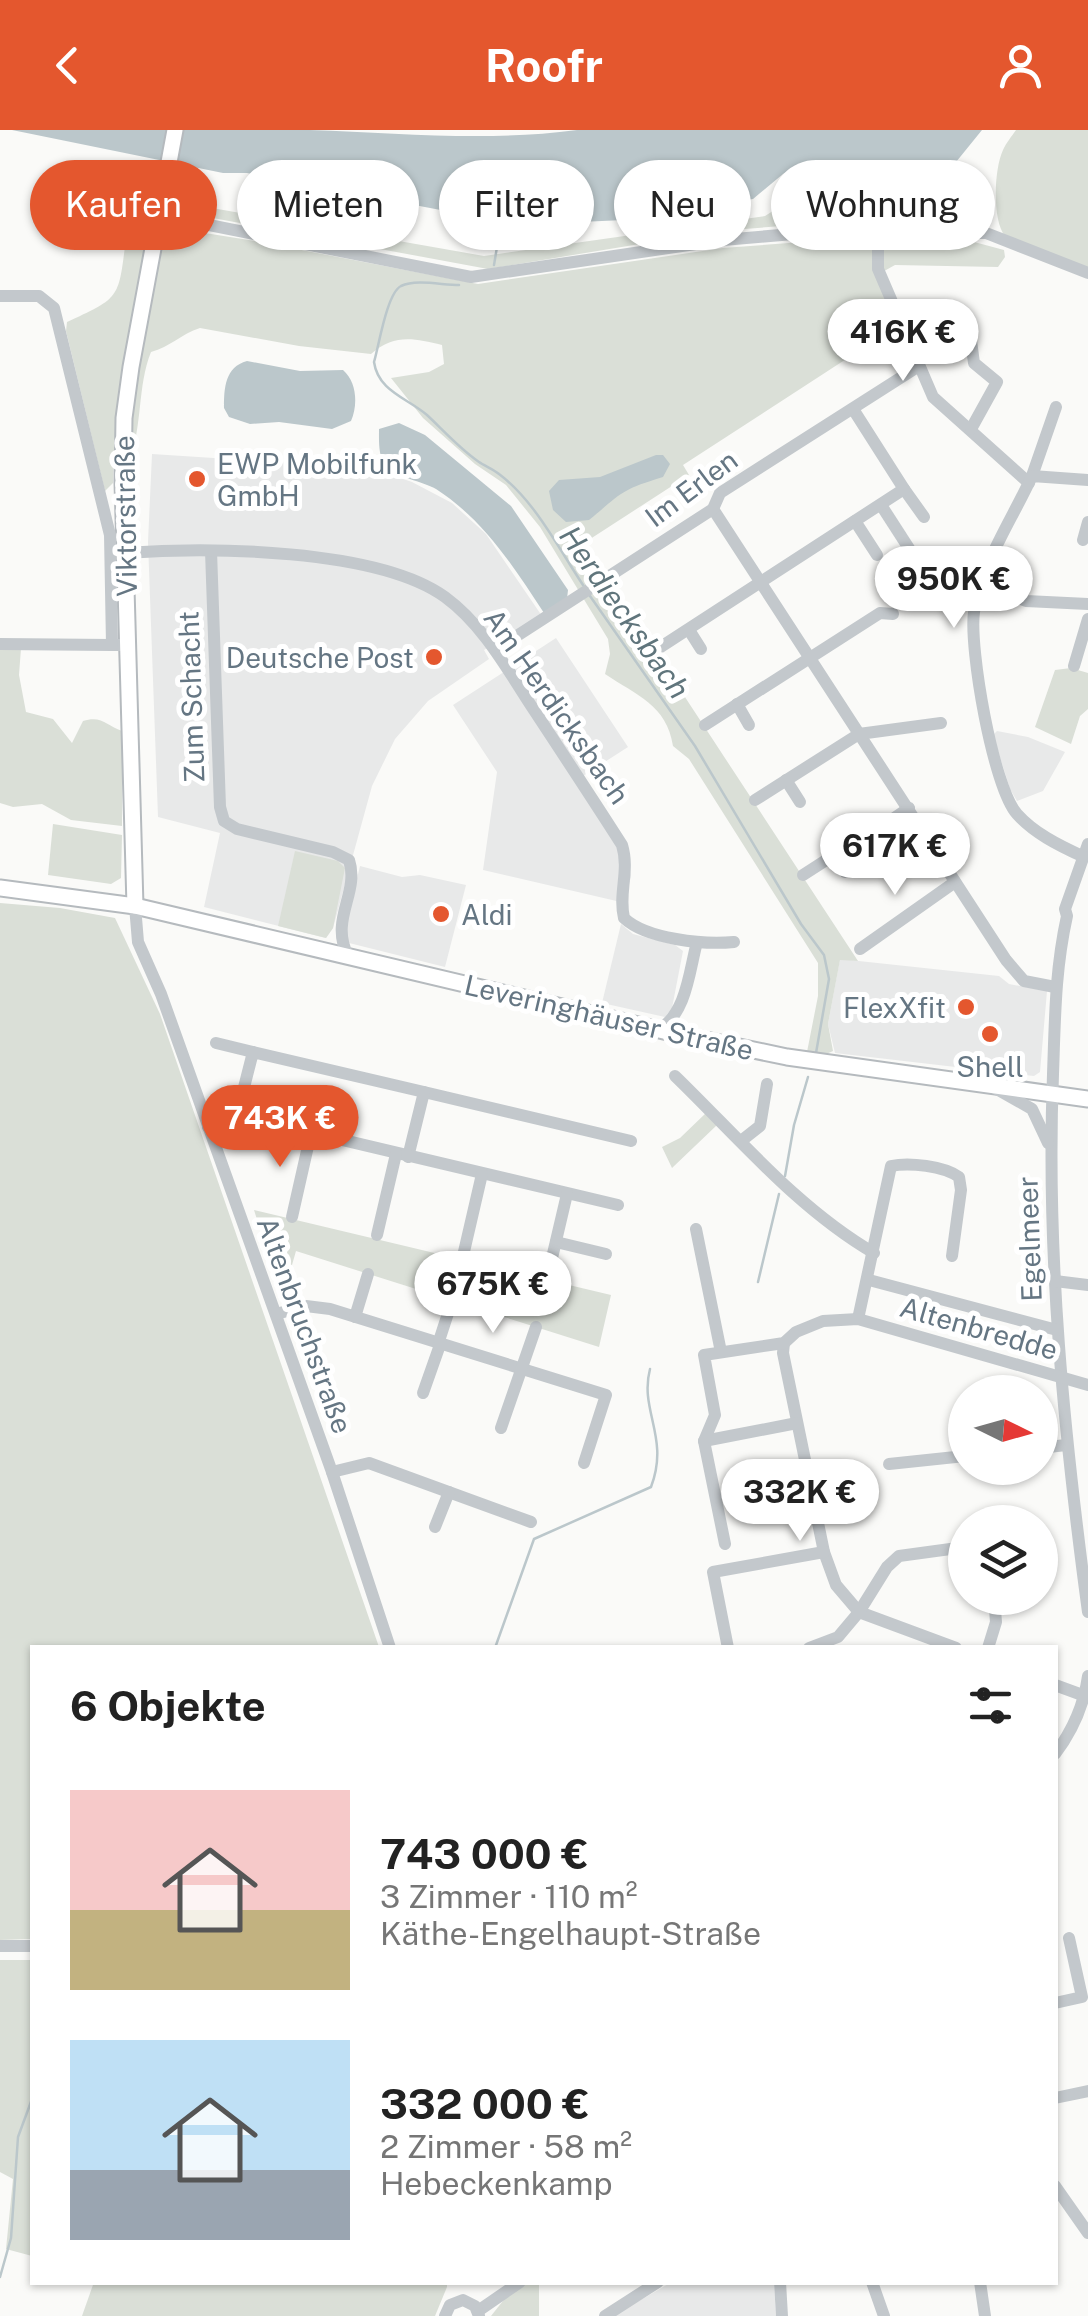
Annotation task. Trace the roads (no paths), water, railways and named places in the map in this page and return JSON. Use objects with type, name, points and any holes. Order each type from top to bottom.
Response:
[{"type":"main road","name":"Viktorstraße","points":[[169,160],[175,130]]},
{"type":"main road","name":"Viktorstraße","points":[[135,906],[120,645],[124,418],[153,250]]},
{"type":"main road","name":"Leveringhäuser Straße","points":[[0,888],[135,906],[699,1040],[787,1057],[1088,1099]]},
{"type":"street","points":[[217,227],[471,277],[771,236]]},
{"type":"street","points":[[995,237],[1088,273]]},
{"type":"street","points":[[878,250],[878,268],[934,398],[1030,480],[1088,480]]},
{"type":"street","points":[[0,296],[39,296],[54,308],[110,535],[120,645],[0,644]]},
{"type":"street","points":[[906,333],[970,332],[974,363],[996,382],[971,428]]},
{"type":"street","name":"Im Erlen","points":[[495,650],[713,508],[720,493],[918,366]]},
{"type":"street","points":[[1056,407],[1030,480],[981,584],[973,613],[978,670],[999,780],[1014,811],[1030,827],[1085,850]]},
{"type":"street","points":[[853,409],[924,517]]},
{"type":"street","points":[[656,650],[904,489]]},
{"type":"street","points":[[881,505],[910,550]]},
{"type":"street","points":[[713,508],[1006,960],[1024,981],[1055,987]]},
{"type":"street","points":[[855,521],[877,555]]},
{"type":"street","points":[[1082,540],[1088,522]]},
{"type":"street","name":"Am Herdicksbach","points":[[124,553],[210,551],[343,560],[388,569],[447,598],[495,650],[622,845],[627,876],[621,906],[624,918],[642,930],[696,942],[734,942]]},
{"type":"street","name":"Zum Schacht","points":[[210,551],[220,807],[224,821],[237,829],[333,852],[349,860],[352,870],[340,926],[340,941],[348,956]]},
{"type":"street","points":[[981,584],[1026,601],[1088,604]]},
{"type":"street","points":[[706,725],[880,613],[894,614]]},
{"type":"street","points":[[1074,666],[1088,618]]},
{"type":"street","points":[[688,630],[701,649]]},
{"type":"street","points":[[737,704],[749,725]]},
{"type":"street","points":[[755,800],[858,734],[941,723]]},
{"type":"street","points":[[786,780],[800,802]]},
{"type":"street","points":[[836,858],[909,808]]},
{"type":"street","name":"Egelmeer","points":[[1085,850],[1065,909],[1055,987],[1051,1150],[1060,1378],[1088,1612]]},
{"type":"street","points":[[803,876],[834,854],[845,872]]},
{"type":"street","points":[[860,949],[956,882]]},
{"type":"street","name":"Altenbruchstraße","points":[[135,906],[138,942],[161,994],[276,1314],[389,1645]]},
{"type":"street","points":[[319,949],[340,926]]},
{"type":"street","points":[[696,942],[680,1007],[681,1024],[699,1040]]},
{"type":"street","points":[[659,1030],[670,1023],[680,1007]]},
{"type":"street","points":[[216,1043],[631,1141]]},
{"type":"street","points":[[237,1115],[252,1052]]},
{"type":"street","points":[[675,1076],[778,1180],[850,1239],[874,1253]]},
{"type":"street","points":[[741,1141],[760,1126],[767,1084]]},
{"type":"street","name":"Egelmeer","points":[[992,1086],[1032,1109],[1051,1150]]},
{"type":"street","points":[[378,1235],[424,1092]]},
{"type":"street","points":[[208,1127],[237,1115],[618,1205]]},
{"type":"street","points":[[292,1217],[311,1133]]},
{"type":"street","name":"Altenbredde","points":[[952,1256],[961,1180],[952,1172],[891,1166],[858,1319],[1088,1385]]},
{"type":"street","points":[[463,1256],[482,1174]]},
{"type":"street","points":[[548,1275],[567,1194]]},
{"type":"street","points":[[696,1229],[721,1352]]},
{"type":"street","points":[[556,1242],[606,1254]]},
{"type":"street","points":[[355,1316],[368,1274]]},
{"type":"street","points":[[869,1280],[1057,1330]]},
{"type":"street","points":[[1055,1281],[1088,1286]]},
{"type":"street","points":[[424,1393],[452,1301]]},
{"type":"street","points":[[276,1314],[306,1306],[355,1316],[606,1395],[584,1463]]},
{"type":"street","points":[[725,1544],[704,1441],[716,1415],[704,1355],[784,1343],[796,1332],[823,1321],[858,1319]]},
{"type":"street","points":[[501,1428],[536,1327]]},
{"type":"street","points":[[784,1343],[824,1552],[836,1584],[859,1612],[948,1645]]},
{"type":"street","points":[[704,1441],[797,1423]]},
{"type":"street","points":[[1058,1446],[1066,1445]]},
{"type":"street","points":[[889,1464],[948,1458]]},
{"type":"street","points":[[332,1472],[369,1463],[531,1522]]},
{"type":"street","points":[[435,1527],[449,1492]]},
{"type":"street","points":[[817,1645],[838,1637],[859,1612],[886,1567],[899,1556],[948,1550]]},
{"type":"street","points":[[727,1645],[713,1572],[824,1552]]},
{"type":"street","points":[[989,1645],[995,1615]]},
{"type":"street","points":[[1058,1750],[1085,1696],[1088,1676]]},
{"type":"street","points":[[1058,1686],[1085,1696]]},
{"type":"street","points":[[1058,2002],[1082,1997],[1083,1980],[1069,1938]]},
{"type":"street","points":[[0,1946],[30,1946]]},
{"type":"street","points":[[1058,2097],[1088,2091]]},
{"type":"street","points":[[1058,2190],[1088,2233]]},
{"type":"street","points":[[445,2316],[458,2295],[472,2303],[479,2314],[516,2285]]},
{"type":"street","points":[[605,2316],[653,2285]]},
{"type":"street","points":[[780,2285],[782,2316]]},
{"type":"street","points":[[873,2285],[884,2316]]},
{"type":"street","points":[[980,2285],[985,2316]]},
{"type":"waterway","name":"Herdiecksbach","points":[[494,265],[496,250]]},
{"type":"waterway","name":"Herdiecksbach","points":[[459,285],[414,283],[396,291],[381,332],[374,362],[377,372],[387,387],[512,485],[546,526],[583,585]]},
{"type":"waterway","name":"Herdiecksbach","points":[[590,596],[695,746],[801,924],[824,955],[829,979],[816,1053]]},
{"type":"waterway","name":"Herdiecksbach","points":[[785,1176],[808,1077]]},
{"type":"waterway","name":"Herdiecksbach","points":[[758,1282],[779,1194]]},
{"type":"waterway","name":"Herdiecksbach","points":[[496,1645],[534,1539],[651,1487],[657,1453],[648,1398],[650,1369]]},
{"type":"waterway","name":"Herdiecksbach","points":[[0,2277],[11,2238],[18,2137],[30,2104]]},
{"type":"place","name":"EWP Mobilfunk GmbH","points":[[197,479]]},
{"type":"place","name":"Deutsche Post","points":[[434,657]]},
{"type":"place","name":"Aldi","points":[[441,914]]},
{"type":"place","name":"FlexXfit","points":[[966,1007]]},
{"type":"place","name":"Shell","points":[[990,1034]]}]
